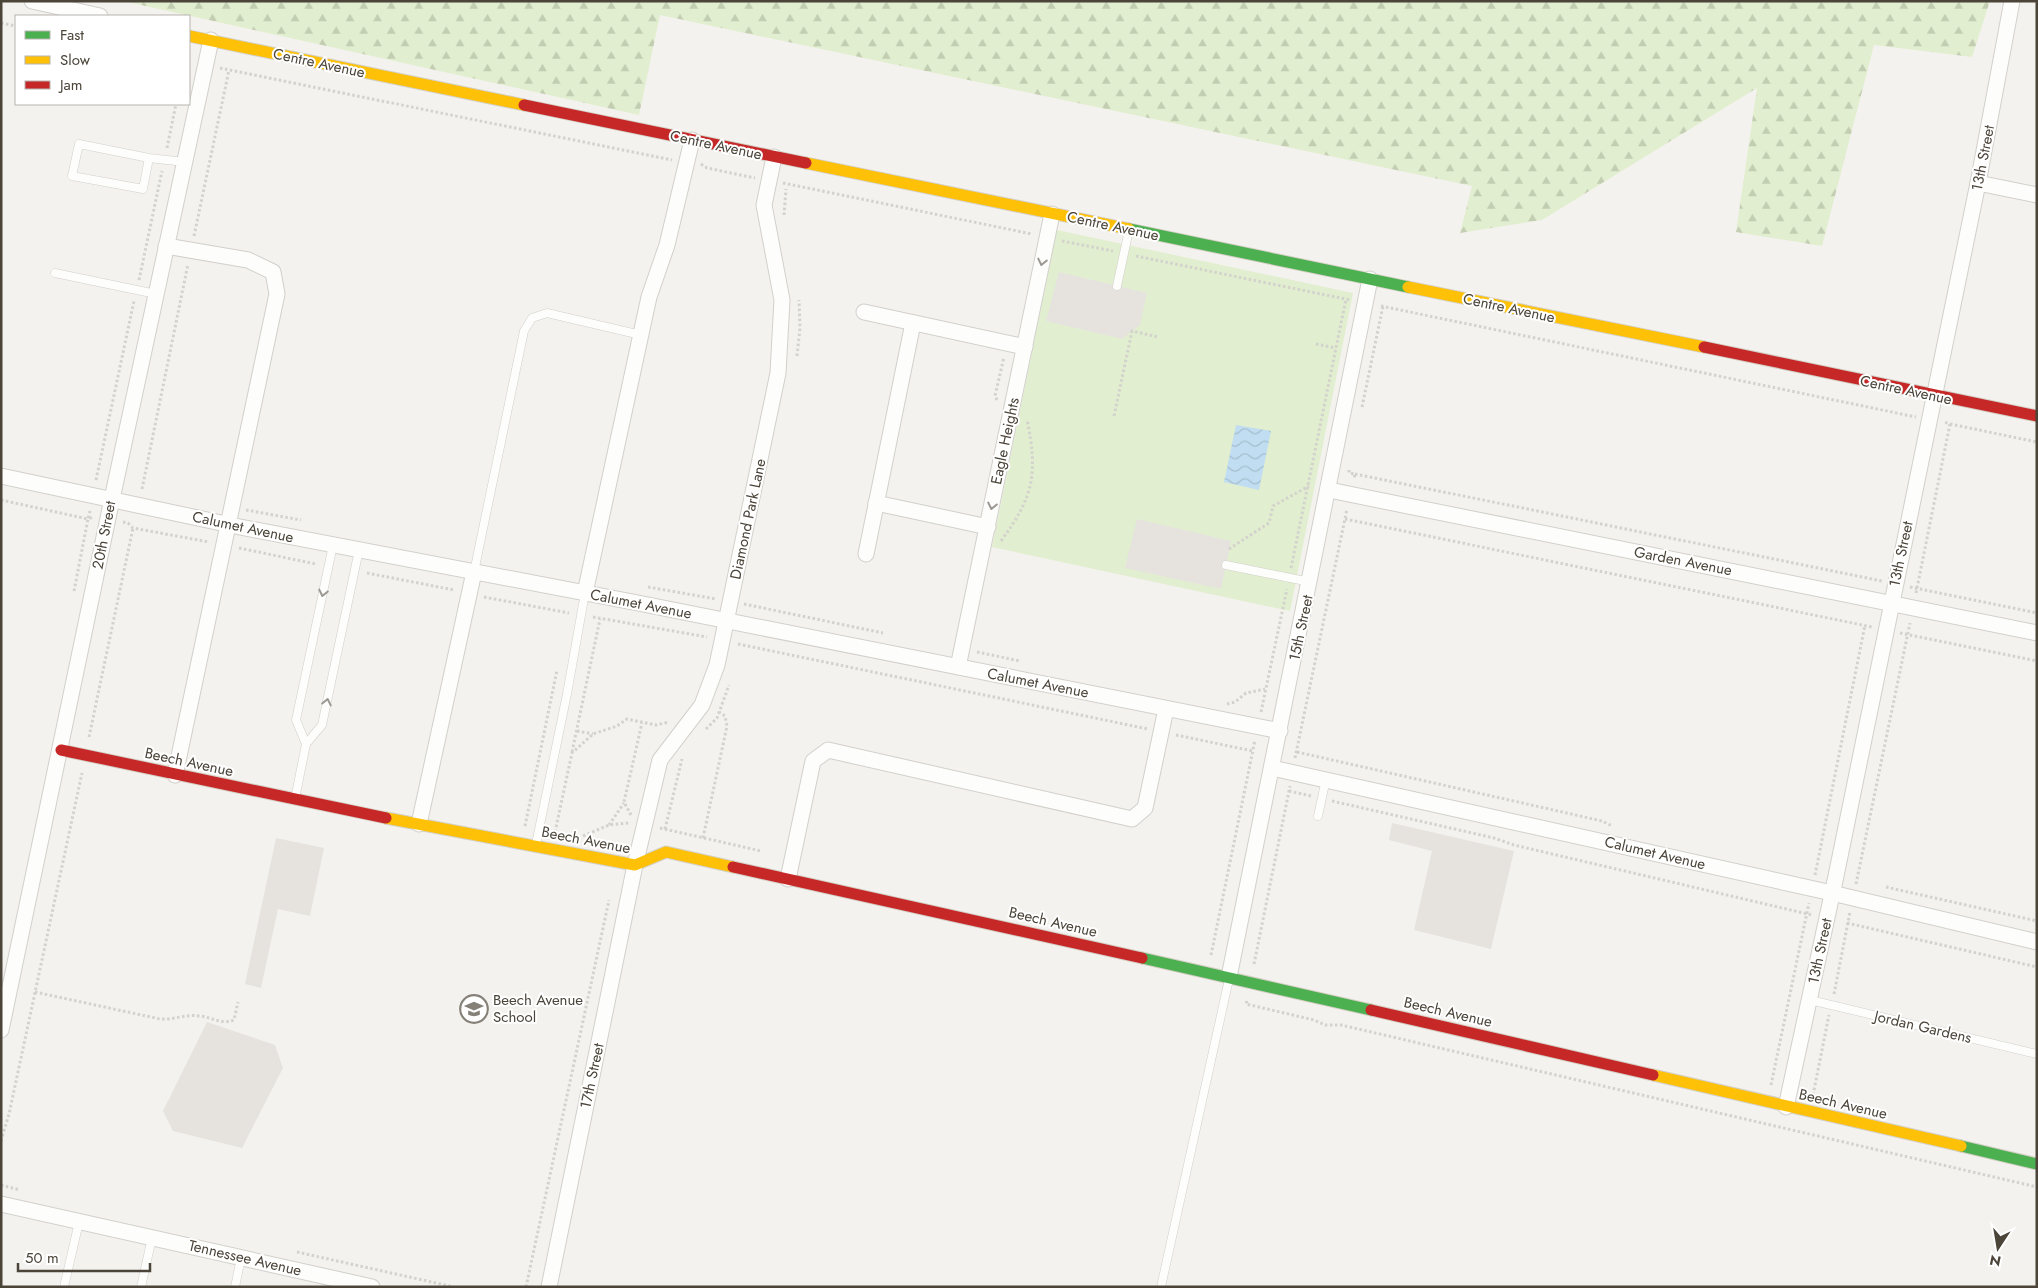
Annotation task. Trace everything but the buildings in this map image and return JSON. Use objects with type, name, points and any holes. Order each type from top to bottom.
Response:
[{"type":"street","points":[[32,1],[95,15]]},
{"type":"street","name":"13th Street","points":[[1786,1107],[1836,876],[1978,183],[2012,1]]},
{"type":"street","name":"Centre Avenue","points":[[190,36],[2037,416]]},
{"type":"street","name":"20th Street","points":[[1,1030],[112,499],[211,40]]},
{"type":"street","points":[[579,592],[650,297],[667,245],[692,140]]},
{"type":"street","name":"Diamond Park Lane","points":[[635,865],[660,760],[702,705],[717,665],[778,373],[782,300],[764,205],[774,157]]},
{"type":"street","points":[[1978,183],[2037,195]]},
{"type":"street","name":"Eagle Heights","points":[[958,667],[969,651],[988,527],[1025,347],[1054,239],[1052,214]]},
{"type":"street","points":[[166,246],[248,260],[273,272],[277,294],[175,775]]},
{"type":"street","name":"15th Street","points":[[1229,977],[1370,280]]},
{"type":"street","points":[[864,312],[1025,347]]},
{"type":"street","points":[[866,554],[913,323]]},
{"type":"street","name":"Calumet Avenue","points":[[1,476],[333,545],[1280,731]]},
{"type":"street","name":"Garden Avenue","points":[[1329,490],[2037,633]]},
{"type":"street","points":[[876,503],[988,527]]},
{"type":"street","points":[[419,824],[474,572]]},
{"type":"street","points":[[788,879],[813,761],[828,750],[1132,819],[1145,808],[1166,709]]},
{"type":"street","name":"Beech Avenue","points":[[61,750],[295,800],[635,865],[666,852],[1229,977],[2037,1164]]},
{"type":"street","name":"Calumet Avenue","points":[[1272,768],[1853,898],[2037,942]]},
{"type":"street","name":"17th Street","points":[[549,1287],[635,865]]},
{"type":"street","name":"Tennessee Avenue","points":[[1,1204],[372,1287]]},
{"type":"lane","points":[[149,158],[142,189],[72,176],[79,144],[149,158],[185,162]]},
{"type":"lane","points":[[1117,286],[1129,230]]},
{"type":"lane","points":[[55,273],[156,294]]},
{"type":"lane","points":[[474,572],[524,331],[532,318],[547,313],[641,335]]},
{"type":"lane","points":[[306,744],[296,720],[333,545]]},
{"type":"lane","points":[[295,800],[306,744],[322,725],[359,550]]},
{"type":"lane","points":[[1226,565],[1310,582]]},
{"type":"lane","points":[[536,846],[567,694],[579,592]]},
{"type":"lane","points":[[1318,816],[1326,780]]},
{"type":"lane","points":[[1161,1287],[1229,977]]},
{"type":"lane","name":"Jordan Gardens","points":[[1810,1000],[2037,1054]]},
{"type":"lane","points":[[64,1287],[79,1222]]},
{"type":"lane","points":[[141,1287],[152,1238]]},
{"type":"lane","points":[[235,1287],[241,1258]]},
{"type":"path","points":[[1,23],[15,26]]},
{"type":"path","points":[[206,65],[673,161],[680,159]]},
{"type":"path","points":[[140,489],[229,70]]},
{"type":"path","points":[[1,500],[88,519],[176,105]]},
{"type":"path","points":[[707,168],[2037,442]]},
{"type":"path","points":[[1054,239],[1059,250]]},
{"type":"path","points":[[1346,299],[1211,955],[1254,964],[1354,474]]},
{"type":"path","points":[[1362,408],[1383,306]]},
{"type":"path","points":[[1114,416],[1132,331],[1158,337]]},
{"type":"path","points":[[1316,344],[1336,348]]},
{"type":"path","points":[[1000,542],[1018,518],[1032,483],[1034,463],[1026,414]]},
{"type":"path","points":[[1813,1095],[1950,424]]},
{"type":"path","points":[[1351,464],[1349,473],[2037,613]]},
{"type":"path","points":[[1229,549],[1269,524],[1273,506],[1308,486],[1329,490]]},
{"type":"path","points":[[1345,519],[2037,661]]},
{"type":"path","points":[[1,1142],[9,1114],[134,528]]},
{"type":"path","points":[[646,586],[888,634]]},
{"type":"path","points":[[566,623],[579,592]]},
{"type":"path","points":[[555,833],[600,618],[706,637],[1254,751]]},
{"type":"path","points":[[1771,1085],[1865,625]]},
{"type":"path","points":[[704,646],[706,637]]},
{"type":"path","points":[[969,651],[978,642]]},
{"type":"path","points":[[737,652],[739,644]]},
{"type":"path","points":[[969,651],[1024,662]]},
{"type":"path","points":[[525,826],[558,662]]},
{"type":"path","points":[[704,731],[717,718],[730,677]]},
{"type":"path","points":[[1226,704],[1234,702],[1246,692],[1265,689]]},
{"type":"path","points":[[703,838],[727,726],[725,716],[719,712]]},
{"type":"path","points":[[572,753],[593,734],[617,726],[627,719],[656,725],[668,723],[672,720]]},
{"type":"path","points":[[609,825],[624,802],[642,723]]},
{"type":"path","points":[[577,731],[593,734]]},
{"type":"path","points":[[1297,752],[1602,821],[1618,827]]},
{"type":"path","points":[[665,829],[684,756]]},
{"type":"path","points":[[1289,790],[1494,838],[1514,845],[2037,967]]},
{"type":"path","points":[[624,802],[635,822]]},
{"type":"path","points":[[1806,869],[1866,883]]},
{"type":"path","points":[[1884,887],[2037,921]]},
{"type":"path","points":[[526,1287],[609,900]]},
{"type":"path","points":[[35,992],[160,1019],[172,1020],[191,1015],[202,1016],[225,1023],[234,1020],[238,1002]]},
{"type":"green space","points":[[123,1],[1990,1],[1972,57],[1874,45],[1822,246],[1736,232],[1757,88],[1542,220],[1460,233],[1472,186],[660,15],[639,115]]},
{"type":"green space","points":[[1057,230],[1353,293],[1290,611],[992,547]]},
{"type":"shaded area","points":[[1059,272],[1147,293],[1140,325],[1122,339],[1046,321]]},
{"type":"shaded area","points":[[1137,519],[1231,541],[1221,589],[1125,568]]},
{"type":"shaded area","points":[[1392,823],[1514,851],[1491,949],[1414,930],[1432,851],[1389,840]]},
{"type":"shaded area","points":[[276,838],[324,848],[310,916],[278,909],[261,988],[245,984]]},
{"type":"shaded area","points":[[207,1022],[275,1045],[283,1068],[242,1148],[173,1131],[163,1111]]},
{"type":"water","points":[[1236,425],[1271,431],[1259,490],[1224,482]]},
{"type":"traffic: fast","points":[[1129,229],[1408,287]]},
{"type":"traffic: fast","points":[[1142,958],[1371,1010]]},
{"type":"traffic: fast","points":[[1961,1146],[2037,1164]]},
{"type":"traffic: slow","points":[[190,36],[524,105]]},
{"type":"traffic: slow","points":[[806,163],[1129,229]]},
{"type":"traffic: slow","points":[[1408,287],[1704,347]]},
{"type":"traffic: slow","points":[[386,818],[635,865],[666,852],[733,867]]},
{"type":"traffic: slow","points":[[1653,1075],[1961,1146]]},
{"type":"traffic: jam","points":[[524,105],[806,163]]},
{"type":"traffic: jam","points":[[1704,347],[2037,416]]},
{"type":"traffic: jam","points":[[61,750],[386,818]]},
{"type":"traffic: jam","points":[[733,867],[1142,958]]},
{"type":"traffic: jam","points":[[1371,1010],[1653,1075]]},
{"type":"place","name":"Beech Avenue School","points":[[474,1009]]}]
